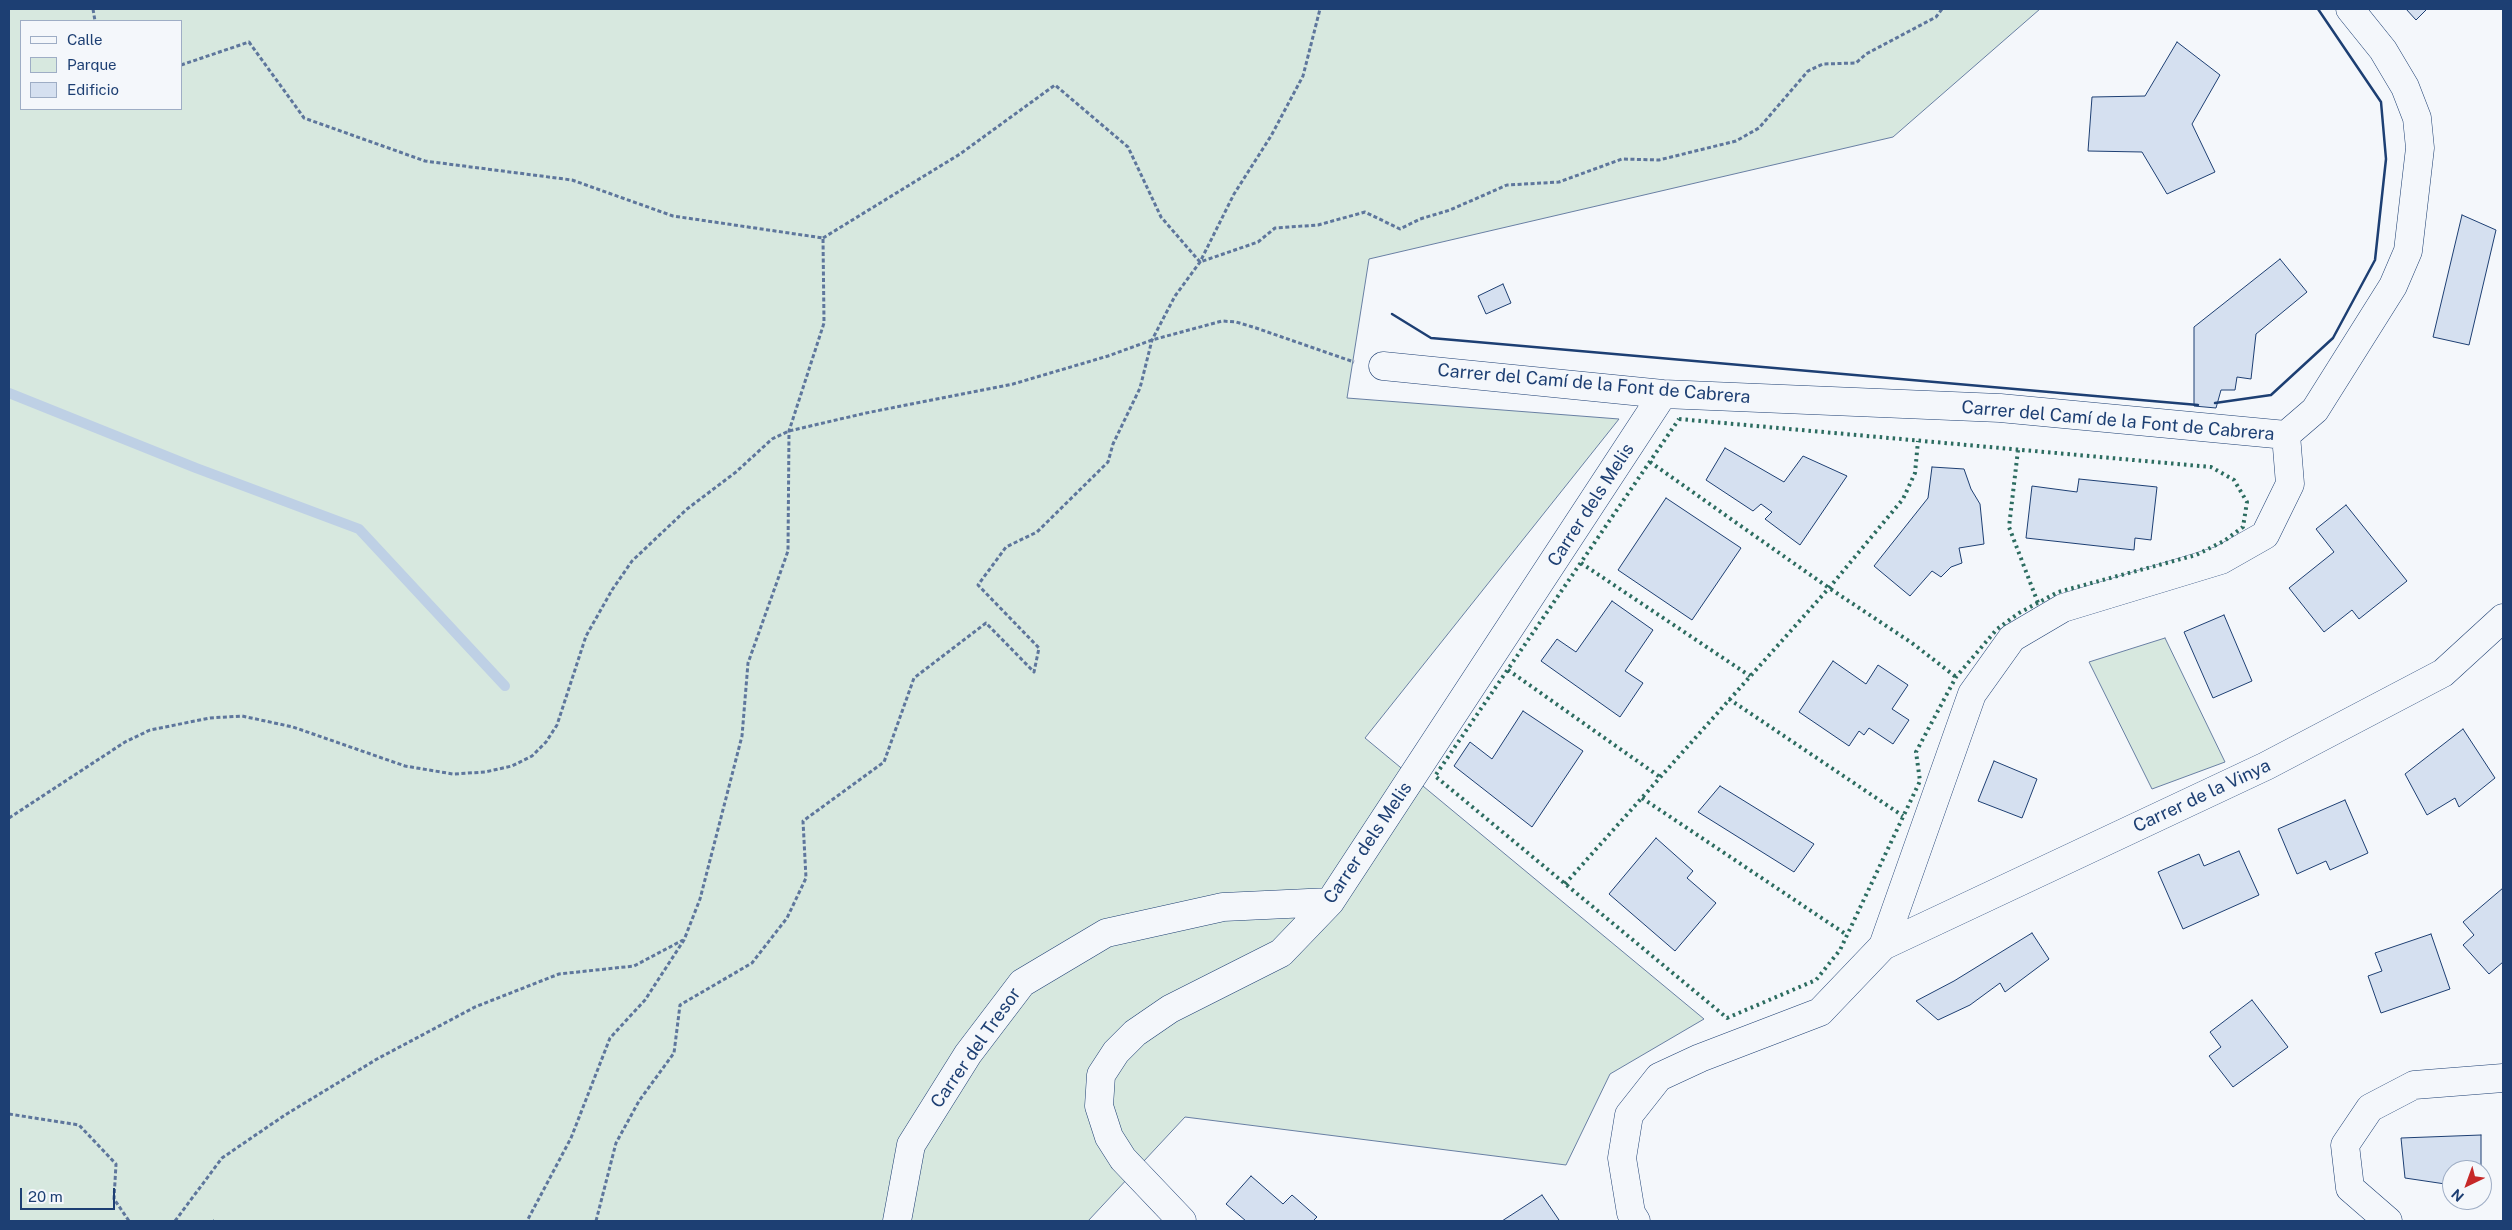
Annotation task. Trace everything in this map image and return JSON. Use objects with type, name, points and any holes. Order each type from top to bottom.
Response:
[{"type":"street","points":[[2286,435],[2315,410],[2394,286],[2408,251],[2420,148],[2417,118],[2405,87],[2383,50],[2350,9]]},
{"type":"street","name":"Carrer del Camí de la Font de Cabrera","points":[[1383,366],[1663,394],[2000,408],[2286,435],[2290,484],[2265,535],[2221,560],[2062,608],[2012,638],[1972,694],[1883,946],[1820,1012],[1700,1058],[1660,1077],[1629,1115],[1622,1158],[1631,1213],[1636,1221]]},
{"type":"street","name":"Carrer dels Melis","points":[[1182,1221],[1123,1159],[1109,1137],[1099,1106],[1100,1075],[1116,1052],[1136,1034],[1170,1009],[1281,953],[1330,902],[1663,394]]},
{"type":"street","name":"Carrer de la Vinya","points":[[1883,946],[2284,757],[2443,673],[2503,618]]},
{"type":"street","name":"Carrer del Tresor","points":[[896,1221],[911,1145],[968,1054],[1022,983],[1106,933],[1224,907],[1330,902]]},
{"type":"street","points":[[2388,1221],[2350,1188],[2345,1145],[2370,1108],[2414,1085],[2503,1078]]},
{"type":"path","points":[[596,1221],[616,1143],[639,1101],[674,1053],[680,1005],[752,963],[787,918],[806,878],[803,821],[884,762],[914,678],[986,623],[1034,672],[1039,648],[978,585],[1006,547],[1037,532],[1108,462],[1113,444],[1140,388],[1152,340],[1175,296],[1200,262],[1234,194],[1271,136],[1303,76],[1320,9]]},
{"type":"path","points":[[1200,262],[1258,242],[1274,228],[1318,225],[1364,212],[1400,229],[1420,219],[1450,210],[1508,185],[1559,182],[1622,158],[1659,160],[1736,141],[1759,128],[1808,71],[1823,64],[1856,63],[1866,54],[1936,17],[1942,9]]},
{"type":"path","points":[[182,65],[249,42],[304,118],[425,161],[572,180],[673,216],[823,238],[960,154],[1055,86],[1128,147],[1161,217],[1200,262]]},
{"type":"path","points":[[527,1221],[571,1138],[610,1038],[644,1000],[684,940],[700,899],[742,736],[748,663],[788,551],[789,431],[824,323],[823,238]]},
{"type":"path","points":[[9,818],[125,742],[150,730],[210,718],[242,716],[292,727],[405,766],[453,774],[484,772],[512,766],[532,756],[546,742],[557,725],[586,636],[612,590],[632,561],[687,509],[736,472],[772,438],[789,431],[866,413],[1013,384],[1152,340],[1222,321],[1236,322],[1344,359],[1383,366]]},
{"type":"path","points":[[175,1221],[222,1158],[285,1115],[377,1059],[475,1007],[559,974],[634,966],[684,940]]},
{"type":"path","points":[[9,1114],[79,1126],[116,1164],[114,1199],[129,1221]]},
{"type":"green space","points":[[9,9],[2040,9],[1893,137],[1369,259],[1347,398],[1619,419],[1365,738],[1704,1019],[1610,1074],[1566,1165],[1185,1117],[1088,1221],[9,1221]]},
{"type":"green space","points":[[2165,638],[2225,762],[2152,789],[2089,662]]},
{"type":"building","points":[[2406,9],[2427,9],[2416,20]]},
{"type":"building","points":[[2177,42],[2220,75],[2192,124],[2215,172],[2167,194],[2142,152],[2088,151],[2092,97],[2145,96]]},
{"type":"building","points":[[2462,215],[2496,230],[2469,345],[2433,337]]},
{"type":"building","points":[[2280,259],[2307,292],[2256,334],[2251,379],[2237,377],[2235,390],[2221,390],[2216,408],[2194,406],[2194,327]]},
{"type":"building","points":[[1503,284],[1511,303],[1486,314],[1478,296]]},
{"type":"building","points":[[1725,448],[1784,482],[1803,456],[1847,476],[1800,545],[1765,519],[1772,512],[1761,504],[1753,511],[1706,480]]},
{"type":"building","points":[[1932,467],[1964,469],[1971,489],[1980,504],[1984,544],[1959,548],[1962,563],[1951,567],[1941,577],[1932,571],[1910,596],[1874,566],[1928,498]]},
{"type":"building","points":[[2079,479],[2157,487],[2151,540],[2135,538],[2134,550],[2026,538],[2032,486],[2077,492]]},
{"type":"building","points":[[1666,498],[1741,548],[1692,620],[1618,570]]},
{"type":"building","points":[[2346,505],[2407,581],[2359,619],[2352,610],[2324,632],[2289,588],[2334,552],[2316,529]]},
{"type":"building","points":[[1612,601],[1653,630],[1625,671],[1643,683],[1620,717],[1541,661],[1557,639],[1576,652]]},
{"type":"building","points":[[2224,615],[2252,681],[2213,698],[2184,632]]},
{"type":"building","points":[[1833,661],[1866,684],[1878,665],[1908,685],[1892,709],[1909,720],[1893,744],[1869,728],[1864,735],[1859,731],[1849,746],[1799,712]]},
{"type":"building","points":[[1523,711],[1583,751],[1532,827],[1454,766],[1470,742],[1492,759]]},
{"type":"building","points":[[2463,729],[2495,778],[2459,807],[2455,798],[2427,815],[2405,774]]},
{"type":"building","points":[[1994,761],[2037,779],[2022,818],[1978,801]]},
{"type":"building","points":[[1720,786],[1814,844],[1794,872],[1698,812]]},
{"type":"building","points":[[2345,800],[2368,853],[2330,870],[2326,861],[2297,874],[2278,829]]},
{"type":"building","points":[[1656,838],[1693,871],[1687,878],[1716,903],[1675,951],[1609,894]]},
{"type":"building","points":[[2239,851],[2259,895],[2183,929],[2158,872],[2199,854],[2204,866]]},
{"type":"building","points":[[2503,888],[2503,962],[2489,974],[2463,945],[2474,935],[2463,922]]},
{"type":"building","points":[[2032,933],[2049,959],[2005,992],[2000,983],[1970,1005],[1938,1020],[1916,1001],[1954,981]]},
{"type":"building","points":[[2431,934],[2450,989],[2381,1013],[2368,976],[2382,971],[2375,953]]},
{"type":"building","points":[[2252,1000],[2288,1047],[2233,1087],[2209,1056],[2221,1047],[2210,1032]]},
{"type":"building","points":[[2481,1135],[2481,1160],[2442,1160],[2442,1184],[2405,1178],[2401,1138]]},
{"type":"building","points":[[1251,1176],[1283,1204],[1292,1195],[1317,1217],[1313,1221],[1246,1221],[1226,1204]]},
{"type":"building","points":[[1542,1195],[1559,1220],[1502,1221]]},
{"type":"waterway","points":[[9,393],[196,468],[359,529],[505,686]]},
{"type":"hedge","points":[[1679,419],[2211,467],[2234,480],[2247,502],[2243,527],[2224,541],[2196,555],[2058,592],[2019,613],[1997,629],[1956,677],[1916,752],[1920,781],[1840,950],[1816,980],[1727,1018],[1435,776],[1679,419]]},
{"type":"hedge","points":[[1565,884],[1829,588],[1903,499],[1915,473],[1918,441]]},
{"type":"hedge","points":[[2018,450],[2009,527],[2038,603]]},
{"type":"hedge","points":[[1650,462],[1829,588],[1912,643],[1956,677]]},
{"type":"hedge","points":[[1581,563],[1750,676]]},
{"type":"hedge","points":[[1508,670],[1660,777]]},
{"type":"hedge","points":[[1729,699],[1903,816]]},
{"type":"hedge","points":[[1642,798],[1847,935]]},
{"type":"wall","points":[[2215,403],[2271,395],[2333,338],[2375,260],[2386,159],[2381,102],[2318,9]]},
{"type":"wall","points":[[1392,314],[1431,338],[2198,405]]}]
